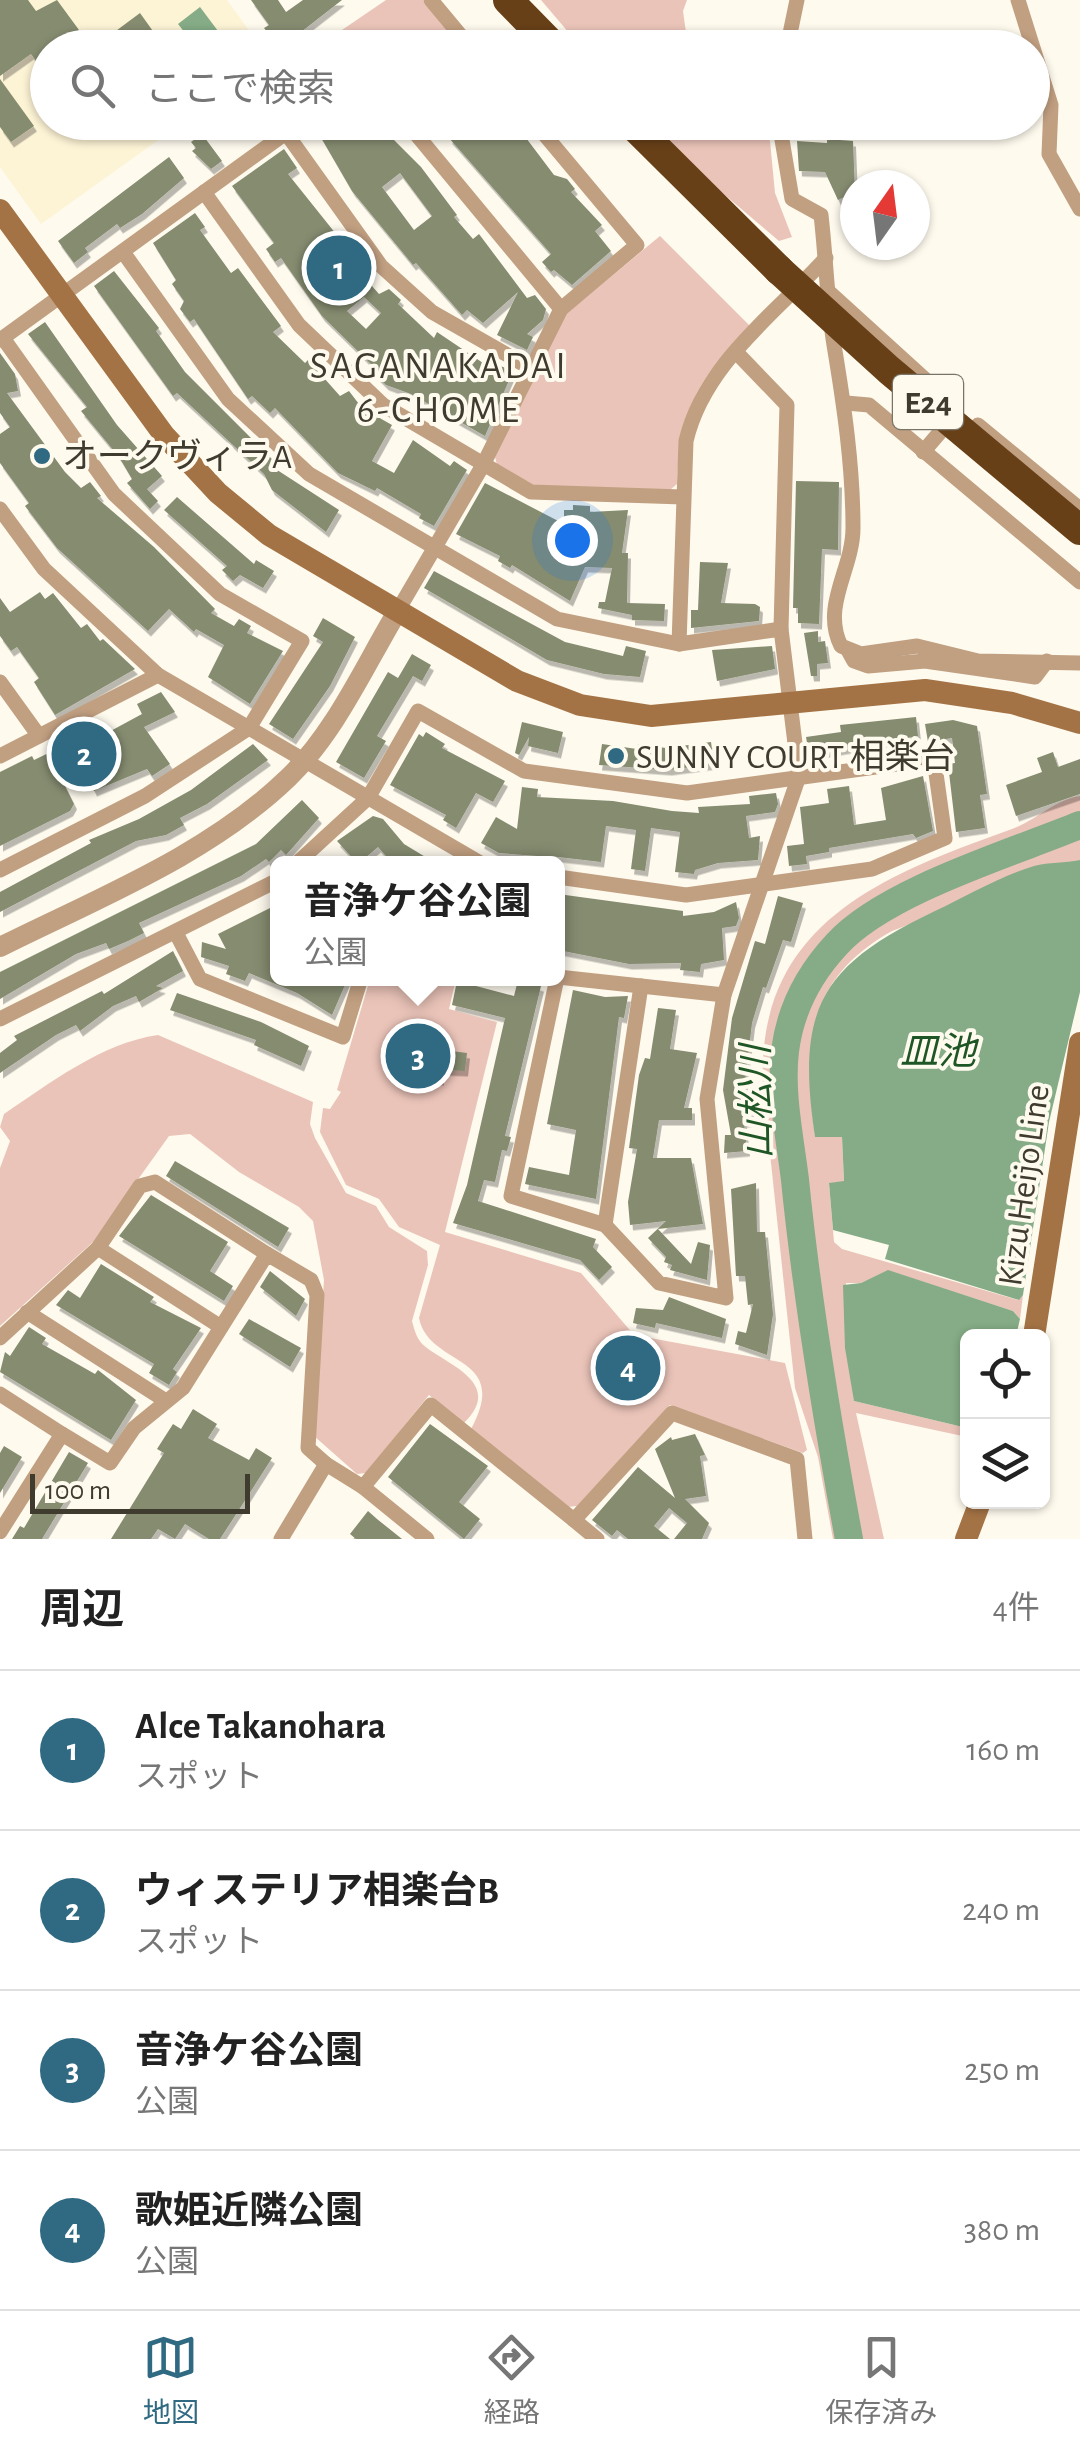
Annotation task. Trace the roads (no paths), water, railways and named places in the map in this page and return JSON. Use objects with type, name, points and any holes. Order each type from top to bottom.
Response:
[{"type":"highway","points":[[508,0],[537,30]]},
{"type":"highway","name":"E24","points":[[648,140],[779,270],[889,370],[1080,530]]},
{"type":"main road","points":[[0,210],[164,435],[218,494],[269,536],[518,681],[580,705],[667,716],[924,690],[1012,702],[1080,723]]},
{"type":"main road","name":"Kizu Heijo Line","points":[[1035,1329],[1080,1043]]},
{"type":"main road","points":[[966,1539],[977,1509]]},
{"type":"street","points":[[431,0],[456,30]]},
{"type":"street","points":[[791,30],[797,0]]},
{"type":"street","points":[[1018,0],[1027,30]]},
{"type":"street","points":[[0,870],[145,796],[249,728],[302,641],[220,594],[114,494],[2,338],[276,140]]},
{"type":"street","points":[[291,140],[381,266],[432,312],[532,369]]},
{"type":"street","points":[[421,140],[561,308]]},
{"type":"street","points":[[0,948],[229,828],[304,760],[483,464],[561,308],[637,245],[549,140]]},
{"type":"street","points":[[781,140],[792,198],[821,215],[846,402],[853,532],[847,570],[832,608],[836,637],[854,661],[868,666],[925,661],[1035,677],[1047,662]]},
{"type":"street","points":[[1049,140],[1049,154],[1080,209]]},
{"type":"street","points":[[204,192],[299,325],[383,405],[531,492],[683,497]]},
{"type":"street","points":[[122,252],[228,399],[309,474],[557,619],[679,644],[781,629]]},
{"type":"street","points":[[679,644],[683,497],[692,414],[704,390],[736,352],[826,258]]},
{"type":"street","points":[[829,292],[960,410],[1080,508]]},
{"type":"street","points":[[555,986],[511,1196],[605,1226],[659,1283],[726,1298],[707,1099],[724,995],[799,776],[781,629],[787,405],[736,352]]},
{"type":"street","points":[[846,402],[869,406],[1080,582]]},
{"type":"street","points":[[923,452],[960,410]]},
{"type":"street","points":[[0,510],[44,570],[158,674],[468,856]]},
{"type":"street","points":[[849,652],[917,646],[978,661],[1080,663]]},
{"type":"street","points":[[924,690],[925,661]]},
{"type":"street","points":[[0,756],[158,674]]},
{"type":"street","points":[[0,682],[38,736]]},
{"type":"street","points":[[305,856],[368,798],[418,710],[524,771],[687,793],[934,759],[945,838],[872,869],[686,895],[565,879]]},
{"type":"street","points":[[0,1020],[270,886]]},
{"type":"street","points":[[176,933],[200,979],[343,1037],[359,986]]},
{"type":"street","points":[[565,979],[724,995]]},
{"type":"street","points":[[605,1226],[641,986]]},
{"type":"street","points":[[0,1338],[98,1248],[140,1186],[155,1182],[311,1280],[317,1294],[308,1448],[427,1539]]},
{"type":"street","points":[[98,1248],[222,1327]]},
{"type":"street","points":[[0,1394],[110,1463],[134,1428],[183,1388],[267,1254]]},
{"type":"street","points":[[27,1312],[166,1401]]},
{"type":"street","points":[[363,1487],[430,1406],[597,1539]]},
{"type":"street","points":[[574,1520],[672,1413],[797,1459],[805,1539]]},
{"type":"street","points":[[0,1532],[62,1434]]},
{"type":"street","points":[[281,1539],[326,1464]]},
{"type":"water","points":[[200,7],[217,30],[183,30],[178,24]]},
{"type":"water","name":"皿池","points":[[1080,860],[1080,992],[1049,1122],[1023,1295],[1019,1300],[885,1259],[889,1245],[833,1230],[829,1183],[844,1181],[842,1137],[815,1137],[810,1093],[809,1056],[814,1024],[824,997],[841,973],[896,931],[1021,870]]},
{"type":"water","points":[[888,1270],[1013,1311],[1020,1319],[1018,1329],[960,1329],[960,1426],[854,1401],[845,1348],[843,1285],[861,1283]]},
{"type":"waterway","name":"山松川","points":[[849,1539],[825,1405],[786,1116],[784,1067],[791,1022],[818,968],[858,925],[917,890],[1080,825]]},
{"type":"place","name":"Alce Takanohara","points":[[339,268]]},
{"type":"place","name":"オークヴィラA","points":[[42,456]]},
{"type":"place","name":"ウィステリア相楽台B","points":[[84,754]]},
{"type":"place","name":"SUNNY COURT 相楽台","points":[[616,756]]},
{"type":"place","name":"音浄ケ谷公園","points":[[418,1056]]},
{"type":"place","name":"歌姫近隣公園","points":[[628,1368]]},
{"type":"district","name":"SAGANAKADAI 6-CHOME","points":[[439,387]]}]
